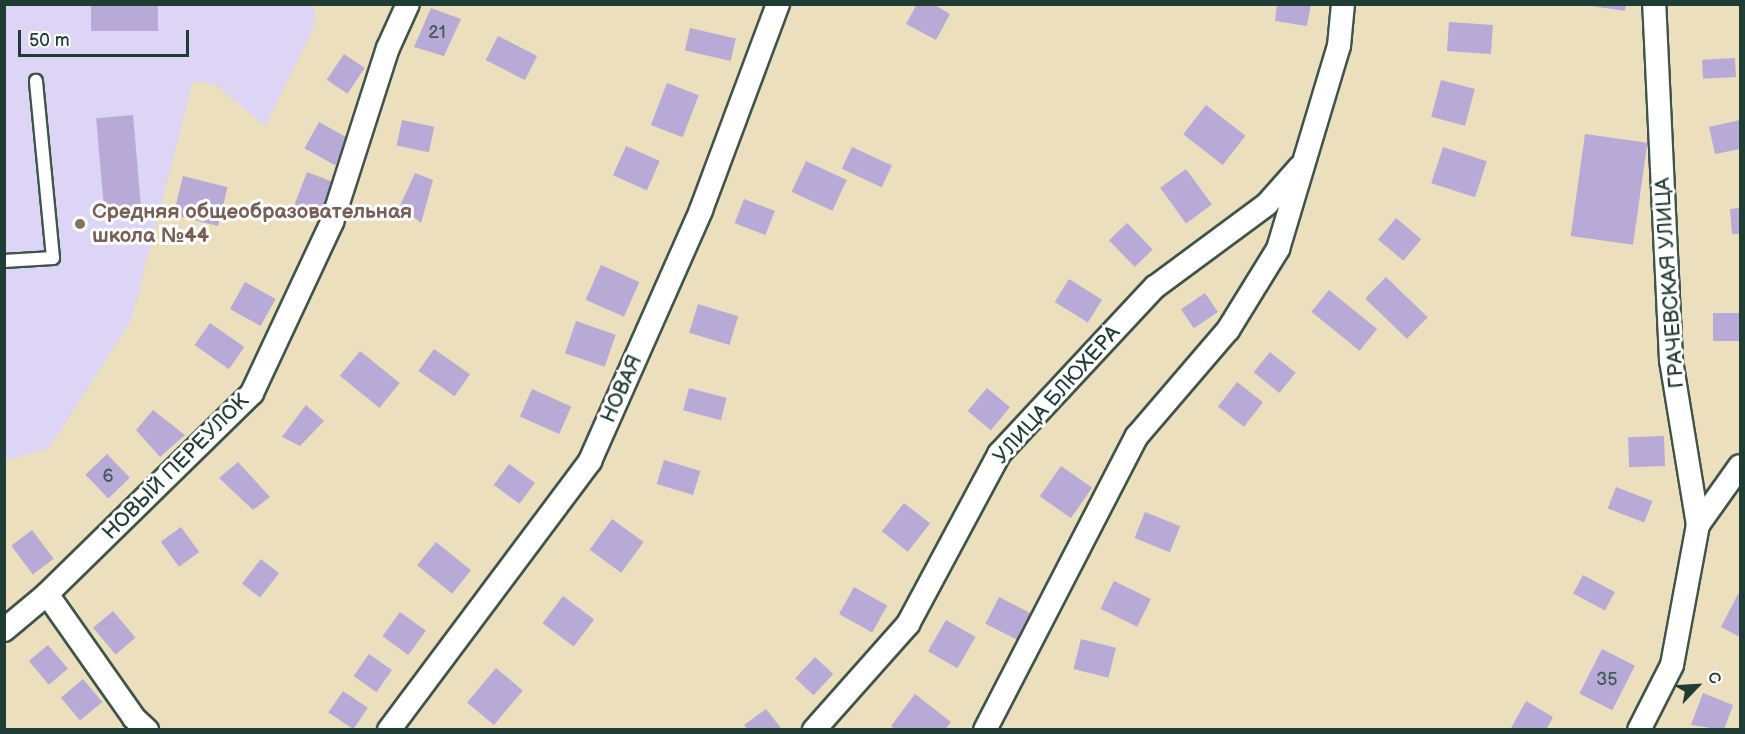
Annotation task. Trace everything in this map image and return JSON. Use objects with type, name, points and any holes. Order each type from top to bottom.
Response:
[{"type":"street","name":"НОВЫЙ ПЕРЕУЛОК","points":[[4,630],[47,594],[252,393],[332,222],[388,48],[408,4]]},
{"type":"street","name":"НОВАЯ","points":[[389,729],[590,461],[701,210],[778,4]]},
{"type":"street","name":"УЛИЦА БЛЮХЕРА","points":[[985,729],[1137,436],[1228,330],[1278,249],[1339,46],[1343,4]]},
{"type":"street","name":"ГРАЧЕВСКАЯ УЛИЦА","points":[[1639,729],[1672,665],[1698,525],[1671,360],[1654,4]]},
{"type":"street","name":"УЛИЦА БЛЮХЕРА","points":[[814,729],[908,624],[999,454],[1155,287],[1267,204],[1306,161]]},
{"type":"street","points":[[1698,525],[1740,466]]},
{"type":"street","points":[[47,594],[134,718],[147,729]]},
{"type":"lane","points":[[4,261],[53,258],[36,81]]},
{"type":"shaded area","name":"Средняя общеобразовательная школа №44","points":[[5,5],[314,5],[315,25],[265,126],[216,85],[193,81],[131,321],[49,448],[5,461]]},
{"type":"building","points":[[91,4],[158,4],[158,31],[91,31]]},
{"type":"building","points":[[917,4],[933,4],[950,14],[936,40],[906,24]]},
{"type":"building","points":[[1277,4],[1311,4],[1307,26],[1275,21]]},
{"type":"building","points":[[1585,5],[1626,5],[1625,11]]},
{"type":"building","points":[[431,8],[461,19],[444,56],[414,47]]},
{"type":"building","points":[[1449,22],[1493,25],[1491,54],[1447,51]]},
{"type":"building","points":[[690,28],[736,39],[731,61],[685,50]]},
{"type":"building","points":[[498,36],[537,56],[525,80],[486,60]]},
{"type":"building","points":[[344,54],[365,68],[347,94],[327,80]]},
{"type":"building","points":[[1735,58],[1736,77],[1703,79],[1702,60]]},
{"type":"building","points":[[1441,80],[1475,89],[1465,126],[1431,117]]},
{"type":"building","points":[[667,83],[699,95],[683,137],[651,125]]},
{"type":"building","points":[[1206,105],[1245,136],[1223,165],[1183,134]]},
{"type":"building","points":[[133,115],[142,214],[105,217],[96,118]]},
{"type":"building","points":[[402,120],[434,127],[429,152],[397,145]]},
{"type":"building","points":[[1740,120],[1740,149],[1715,154],[1709,127]]},
{"type":"building","points":[[319,122],[350,139],[335,165],[304,148]]},
{"type":"building","points":[[1585,134],[1647,143],[1633,245],[1571,236]]},
{"type":"building","points":[[626,146],[660,161],[647,190],[613,175]]},
{"type":"building","points":[[852,147],[892,166],[882,187],[842,169]]},
{"type":"building","points":[[1443,147],[1487,161],[1475,197],[1431,183]]},
{"type":"building","points":[[806,161],[847,180],[832,211],[792,192]]},
{"type":"building","points":[[1186,169],[1212,205],[1186,223],[1160,188]]},
{"type":"building","points":[[307,172],[333,182],[320,216],[294,206]]},
{"type":"building","points":[[415,173],[433,180],[421,223],[400,206]]},
{"type":"building","points":[[183,176],[228,187],[218,226],[173,215]]},
{"type":"building","points":[[744,199],[775,211],[765,235],[735,223]]},
{"type":"building","points":[[1740,208],[1740,234],[1732,234],[1730,209]]},
{"type":"building","points":[[1396,218],[1421,239],[1403,261],[1378,239]]},
{"type":"building","points":[[1127,223],[1153,250],[1135,267],[1109,240]]},
{"type":"building","points":[[601,265],[639,282],[624,317],[586,300]]},
{"type":"building","points":[[1386,277],[1428,317],[1407,339],[1365,299]]},
{"type":"building","points":[[1069,279],[1102,300],[1088,323],[1055,302]]},
{"type":"building","points":[[245,282],[276,299],[261,326],[230,309]]},
{"type":"building","points":[[1329,290],[1377,329],[1360,351],[1311,312]]},
{"type":"building","points":[[1205,293],[1218,312],[1194,328],[1181,309]]},
{"type":"building","points":[[698,304],[738,316],[729,345],[689,333]]},
{"type":"building","points":[[1713,313],[1740,313],[1740,341],[1713,341]]},
{"type":"building","points":[[576,321],[616,335],[605,367],[565,353]]},
{"type":"building","points":[[210,323],[244,347],[229,369],[195,345]]},
{"type":"building","points":[[434,349],[470,374],[455,396],[419,371]]},
{"type":"building","points":[[360,351],[400,383],[379,408],[340,376]]},
{"type":"building","points":[[1270,352],[1296,373],[1279,393],[1254,372]]},
{"type":"building","points":[[1237,382],[1263,402],[1244,427],[1218,406]]},
{"type":"building","points":[[689,388],[727,398],[721,420],[683,410]]},
{"type":"building","points":[[987,388],[1010,407],[991,430],[968,411]]},
{"type":"building","points":[[532,389],[571,406],[559,434],[520,416]]},
{"type":"building","points":[[306,405],[324,421],[300,446],[282,437]]},
{"type":"building","points":[[153,410],[185,435],[160,457],[136,430]]},
{"type":"building","points":[[1664,436],[1665,466],[1629,467],[1628,437]]},
{"type":"building","points":[[107,454],[130,478],[108,499],[85,475]]},
{"type":"building","points":[[664,460],[700,471],[693,495],[657,484]]},
{"type":"building","points":[[238,462],[270,497],[253,510],[219,478]]},
{"type":"building","points":[[509,464],[535,483],[520,504],[494,485]]},
{"type":"building","points":[[1061,466],[1092,488],[1071,518],[1040,496]]},
{"type":"building","points":[[1616,487],[1652,501],[1644,522],[1608,508]]},
{"type":"building","points":[[904,503],[930,523],[908,552],[882,531]]},
{"type":"building","points":[[1145,512],[1180,526],[1170,552],[1135,538]]},
{"type":"building","points":[[612,519],[644,542],[621,573],[590,550]]},
{"type":"building","points":[[181,527],[199,552],[179,567],[161,542]]},
{"type":"building","points":[[32,530],[54,559],[33,574],[11,546]]},
{"type":"building","points":[[436,542],[471,570],[452,594],[417,565]]},
{"type":"building","points":[[261,559],[279,573],[260,598],[242,583]]},
{"type":"building","points":[[1583,575],[1615,592],[1605,610],[1573,594]]},
{"type":"building","points":[[1114,581],[1151,599],[1137,627],[1100,609]]},
{"type":"building","points":[[854,587],[887,605],[872,633],[839,614]]},
{"type":"building","points":[[1738,594],[1740,595],[1740,637],[1721,627]]},
{"type":"building","points":[[563,596],[594,619],[574,647],[543,623]]},
{"type":"building","points":[[999,597],[1030,613],[1017,640],[985,624]]},
{"type":"building","points":[[113,611],[135,638],[116,655],[93,628]]},
{"type":"building","points":[[400,612],[426,631],[408,655],[382,636]]},
{"type":"building","points":[[946,620],[975,637],[957,668],[928,651]]},
{"type":"building","points":[[1081,639],[1116,648],[1108,678],[1074,669]]},
{"type":"building","points":[[48,645],[68,669],[49,685],[29,661]]},
{"type":"building","points":[[1602,649],[1635,666],[1612,710],[1579,694]]},
{"type":"building","points":[[369,654],[392,670],[376,692],[354,676]]},
{"type":"building","points":[[815,657],[833,674],[814,695],[795,678]]},
{"type":"building","points":[[496,668],[523,690],[494,725],[467,702]]},
{"type":"building","points":[[83,679],[102,702],[80,721],[61,698]]},
{"type":"building","points":[[343,691],[368,708],[353,729],[328,713]]},
{"type":"building","points":[[1703,693],[1733,705],[1724,730],[1691,725]]},
{"type":"building","points":[[915,694],[951,722],[945,730],[896,730],[891,726]]},
{"type":"building","points":[[1526,701],[1553,717],[1546,730],[1510,730]]},
{"type":"building","points":[[766,709],[781,728],[748,730],[744,725]]},
{"type":"place","name":"Средняя общеобразовательная школа №44","points":[[80,224]]}]
